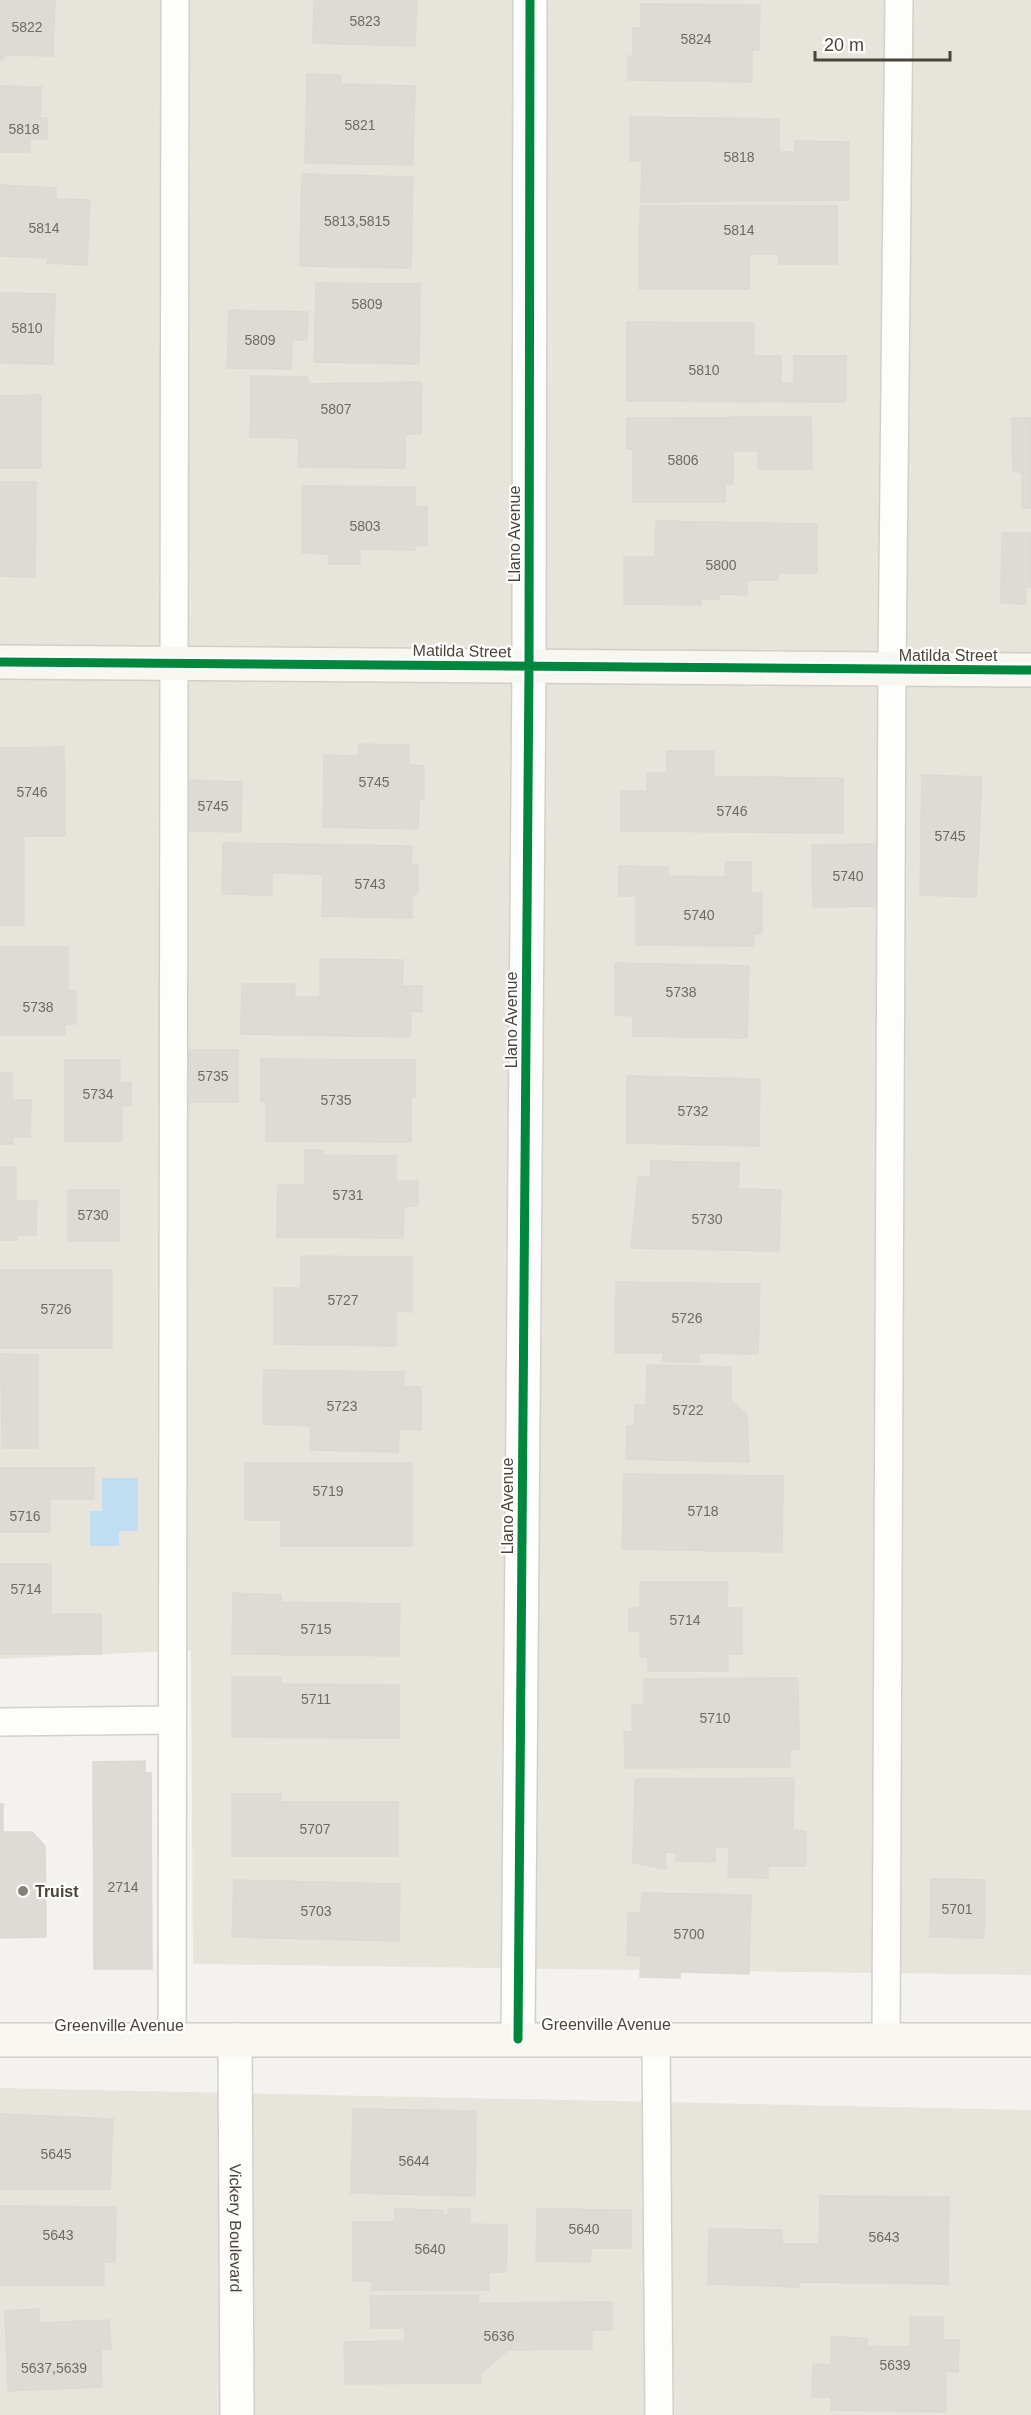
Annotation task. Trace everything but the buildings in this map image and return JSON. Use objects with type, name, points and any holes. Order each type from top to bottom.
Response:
[{"type":"main road","name":"Matilda Street","points":[[0,662],[1031,670]]},
{"type":"main road","name":"Greenville Avenue","points":[[0,2040],[1031,2040]]},
{"type":"street","name":"Llano Avenue","points":[[518,2039],[529,667],[530,0]]},
{"type":"street","name":"Vickery Boulevard","points":[[235,2040],[237,2415]]},
{"type":"lane","points":[[172,2040],[175,0]]},
{"type":"lane","points":[[886,2040],[892,669],[899,0]]},
{"type":"lane","points":[[0,1722],[172,1720]]},
{"type":"lane","points":[[656,2039],[659,2415]]},
{"type":"shaded area","points":[[0,0],[1031,0],[1031,1975],[193,1964],[191,1650],[0,1659]]},
{"type":"shaded area","points":[[0,2088],[1031,2110],[1031,2415],[0,2415]]},
{"type":"water","points":[[102,1478],[138,1478],[138,1531],[119,1531],[119,1546],[90,1546],[90,1511],[102,1511]]},
{"type":"cycle path","points":[[518,2039],[529,667],[530,0]]},
{"type":"cycle path","points":[[0,662],[1031,670]]},
{"type":"place","name":"Truist","points":[[23,1891]]}]
